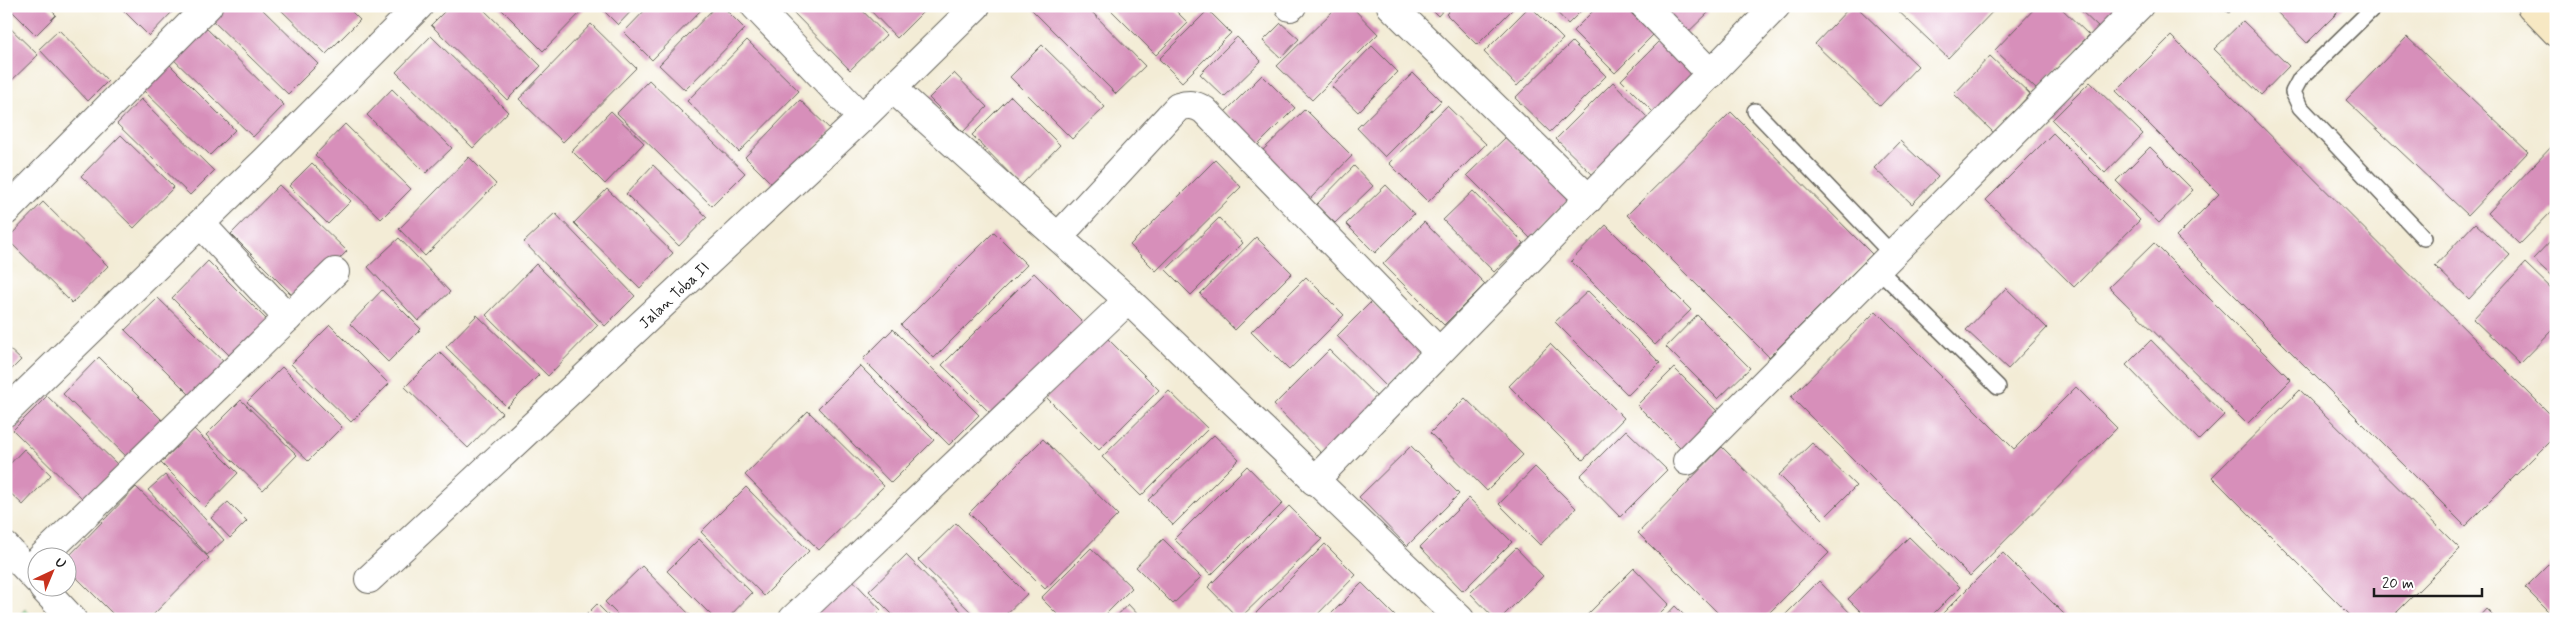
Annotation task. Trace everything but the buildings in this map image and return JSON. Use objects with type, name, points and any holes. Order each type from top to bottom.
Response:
[{"type":"street","points":[[6,211],[208,6]]},
{"type":"street","points":[[6,412],[201,224],[419,6]]},
{"type":"street","points":[[755,6],[862,118]]},
{"type":"street","name":"Jalan Toba II","points":[[369,579],[862,118],[976,6]]},
{"type":"street","points":[[1392,6],[1589,199]]},
{"type":"street","points":[[1645,6],[1711,74]]},
{"type":"street","points":[[1314,481],[1776,6]]},
{"type":"street","points":[[1687,461],[2139,6]]},
{"type":"street","points":[[2531,6],[2556,32]]},
{"type":"street","points":[[892,88],[1128,300],[1314,481],[1460,619]]},
{"type":"street","points":[[1058,237],[1178,108],[1188,104],[1196,106],[1204,110],[1439,352]]},
{"type":"street","points":[[201,224],[288,318]]},
{"type":"street","points":[[60,548],[335,272]]},
{"type":"street","points":[[793,619],[1128,300]]},
{"type":"street","points":[[6,547],[28,564]]},
{"type":"street","points":[[57,598],[72,619]]},
{"type":"lane","points":[[2375,6],[2300,79],[2293,92],[2300,107],[2424,238]]},
{"type":"lane","points":[[1754,111],[1885,262],[1998,387]]},
{"type":"green space","points":[[25,609],[35,619],[16,619]]}]
